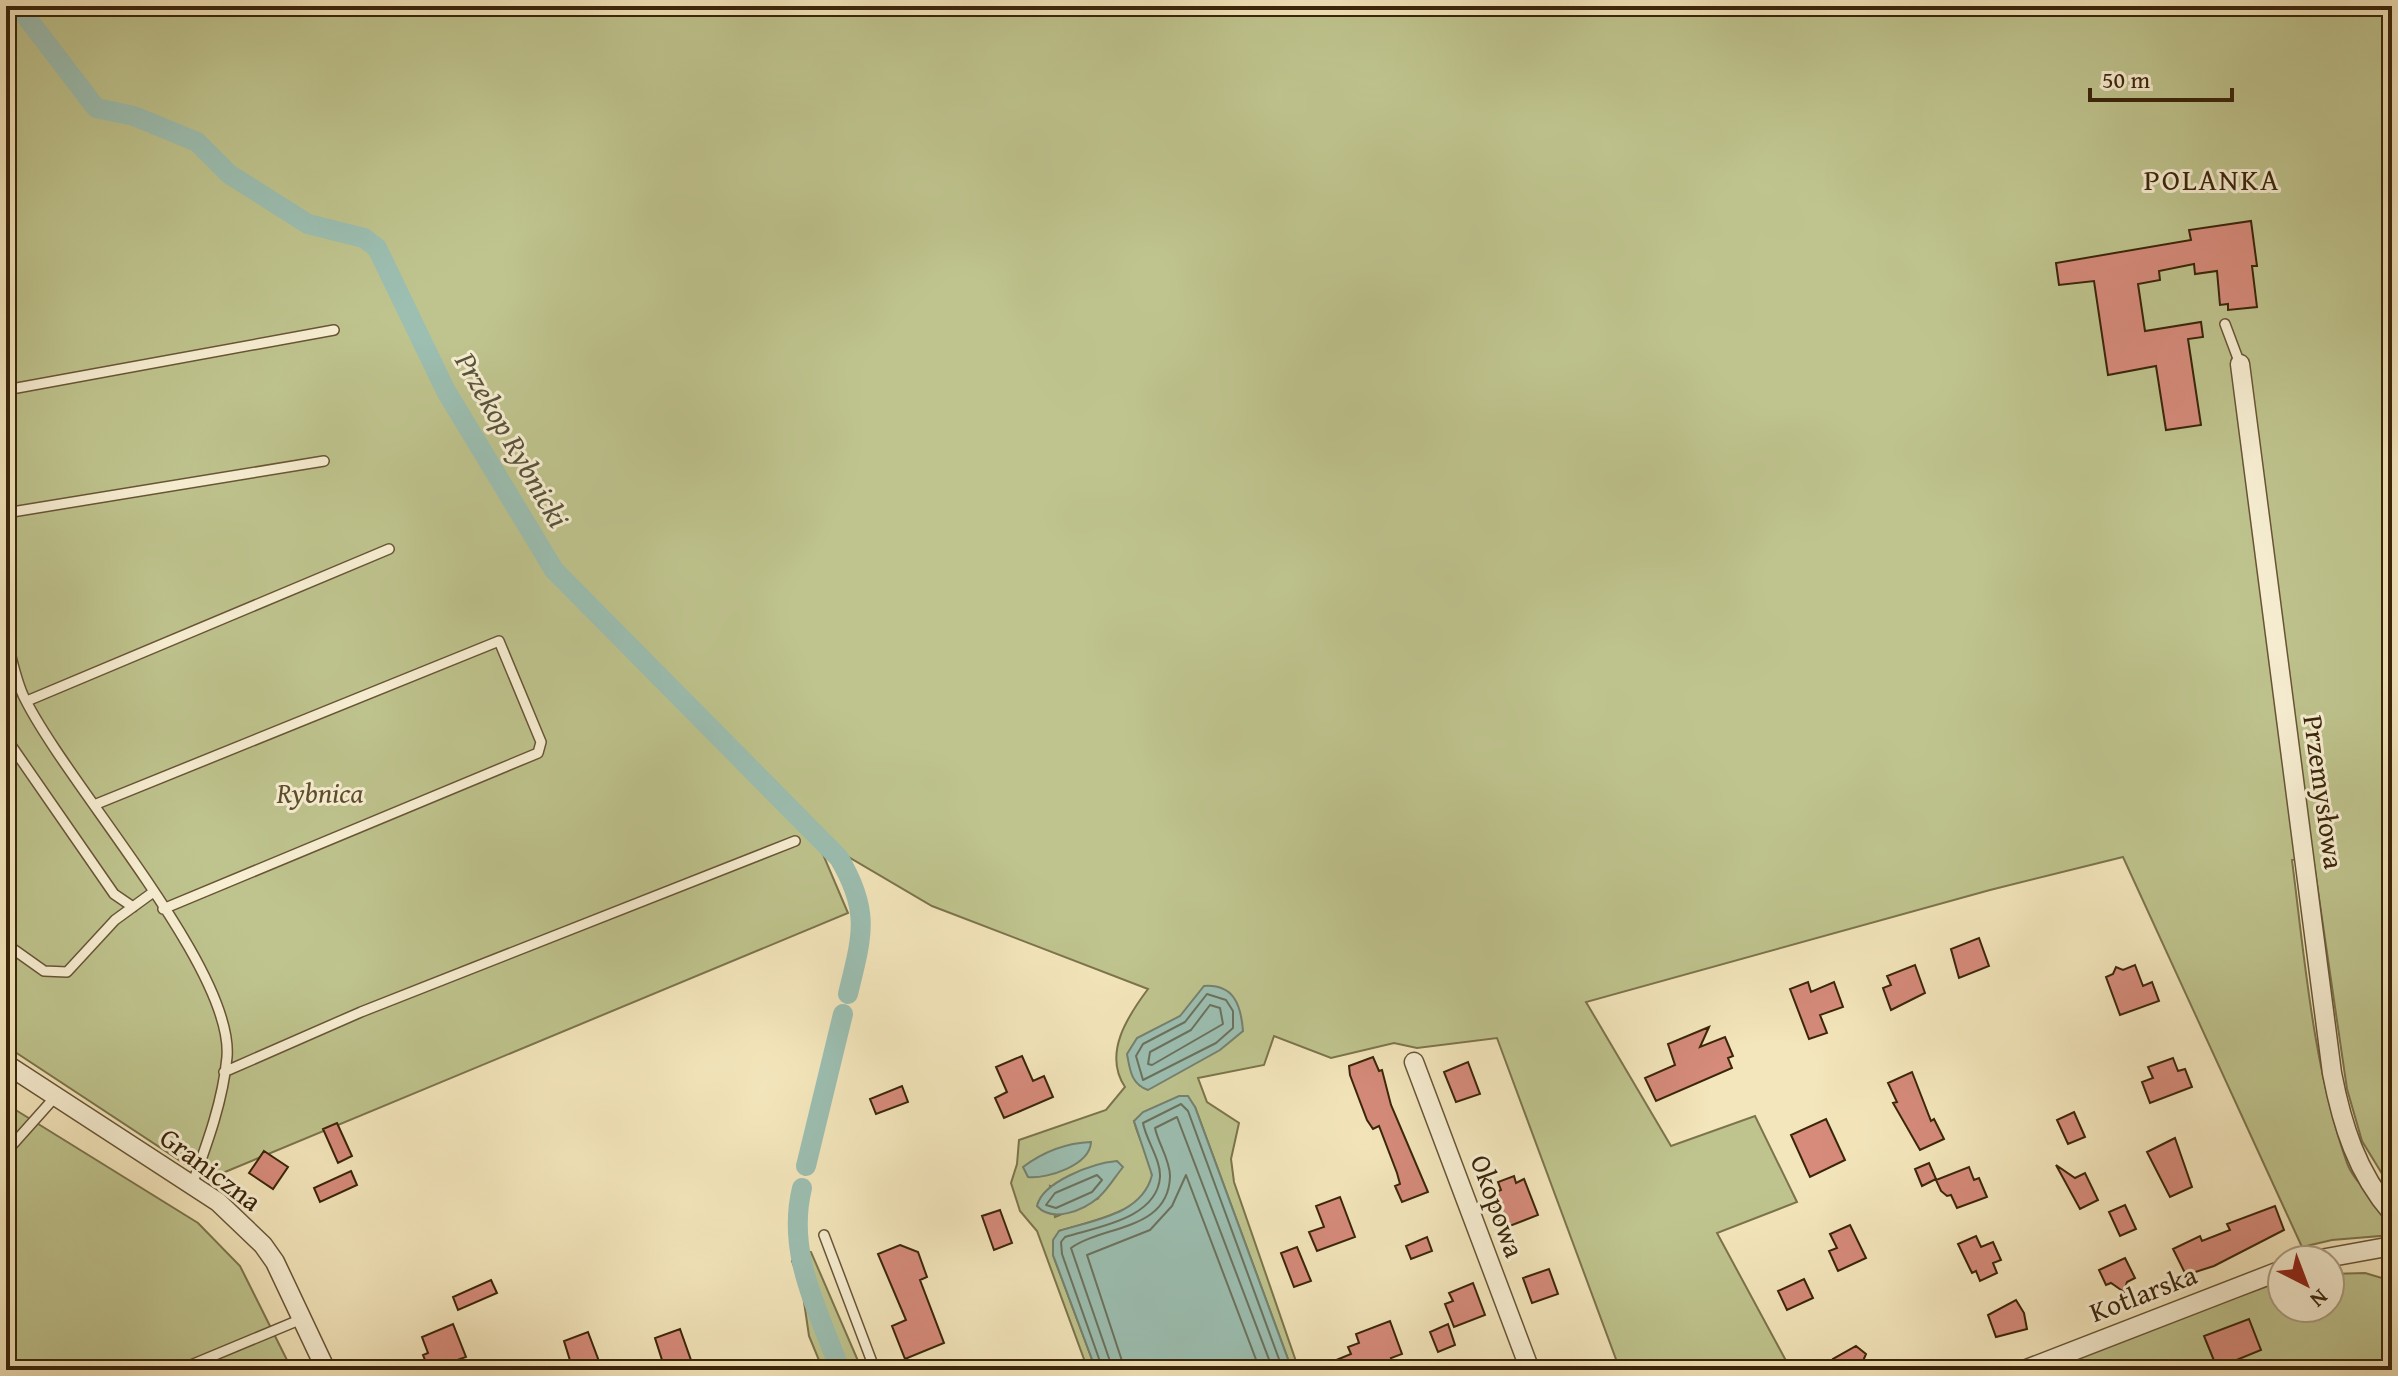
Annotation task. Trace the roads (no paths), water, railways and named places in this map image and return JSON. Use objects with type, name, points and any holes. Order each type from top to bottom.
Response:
[{"type":"street","name":"Przemysłowa","points":[[2240,364],[2332,1073],[2347,1134],[2364,1178],[2392,1213]]},
{"type":"street","name":"Okopowa","points":[[1414,1062],[1530,1370]]},
{"type":"street","name":"Graniczna","points":[[6,1064],[218,1202],[263,1245],[304,1318],[326,1370]]},
{"type":"street","points":[[2346,1254],[2392,1246]]},
{"type":"street","name":"Kotlarska","points":[[2024,1370],[2266,1276]]},
{"type":"lane","points":[[2225,324],[2240,364]]},
{"type":"lane","points":[[6,390],[334,330]]},
{"type":"lane","points":[[6,513],[324,461]]},
{"type":"lane","points":[[27,701],[389,549]]},
{"type":"lane","points":[[6,637],[27,701],[191,950],[220,1012],[227,1054],[213,1128],[192,1185]]},
{"type":"lane","points":[[94,805],[499,641],[541,742],[538,753],[163,909]]},
{"type":"lane","points":[[6,738],[114,894],[133,907]]},
{"type":"lane","points":[[224,1072],[361,1012],[795,841]]},
{"type":"lane","points":[[6,944],[44,971],[67,972],[115,920],[152,893]]},
{"type":"lane","points":[[6,1152],[56,1096]]},
{"type":"lane","points":[[824,1235],[875,1370]]},
{"type":"lane","points":[[179,1370],[304,1318]]},
{"type":"water","points":[[1204,986],[1222,989],[1234,998],[1243,1031],[1220,1050],[1148,1090],[1142,1087],[1132,1076],[1127,1054],[1137,1038],[1180,1016]]},
{"type":"water","points":[[1179,1096],[1188,1096],[1195,1107],[1292,1370],[1096,1370],[1053,1255],[1053,1240],[1059,1231],[1114,1214],[1138,1199],[1152,1175],[1134,1121],[1143,1112]]},
{"type":"water","points":[[1091,1142],[1084,1157],[1067,1169],[1046,1176],[1028,1177],[1023,1167],[1055,1149]]},
{"type":"water","points":[[1117,1161],[1123,1167],[1102,1194],[1085,1207],[1068,1213],[1051,1214],[1037,1206],[1048,1189],[1070,1175]]},
{"type":"waterway","name":"Przekop Rybnicki","points":[[18,6],[96,108],[134,116],[197,142],[229,174],[308,224],[364,238],[377,248],[446,391],[554,570],[839,858],[856,894],[861,924],[848,994]]},
{"type":"waterway","name":"Przekop Rybnicki","points":[[806,1166],[843,1014]]},
{"type":"waterway","name":"Przekop Rybnicki","points":[[802,1188],[798,1212],[801,1259],[840,1370]]},
{"type":"district","name":"POLANKA","points":[[2212,180]]},
{"type":"park label","name":"Rybnica","points":[[320,793]]}]
